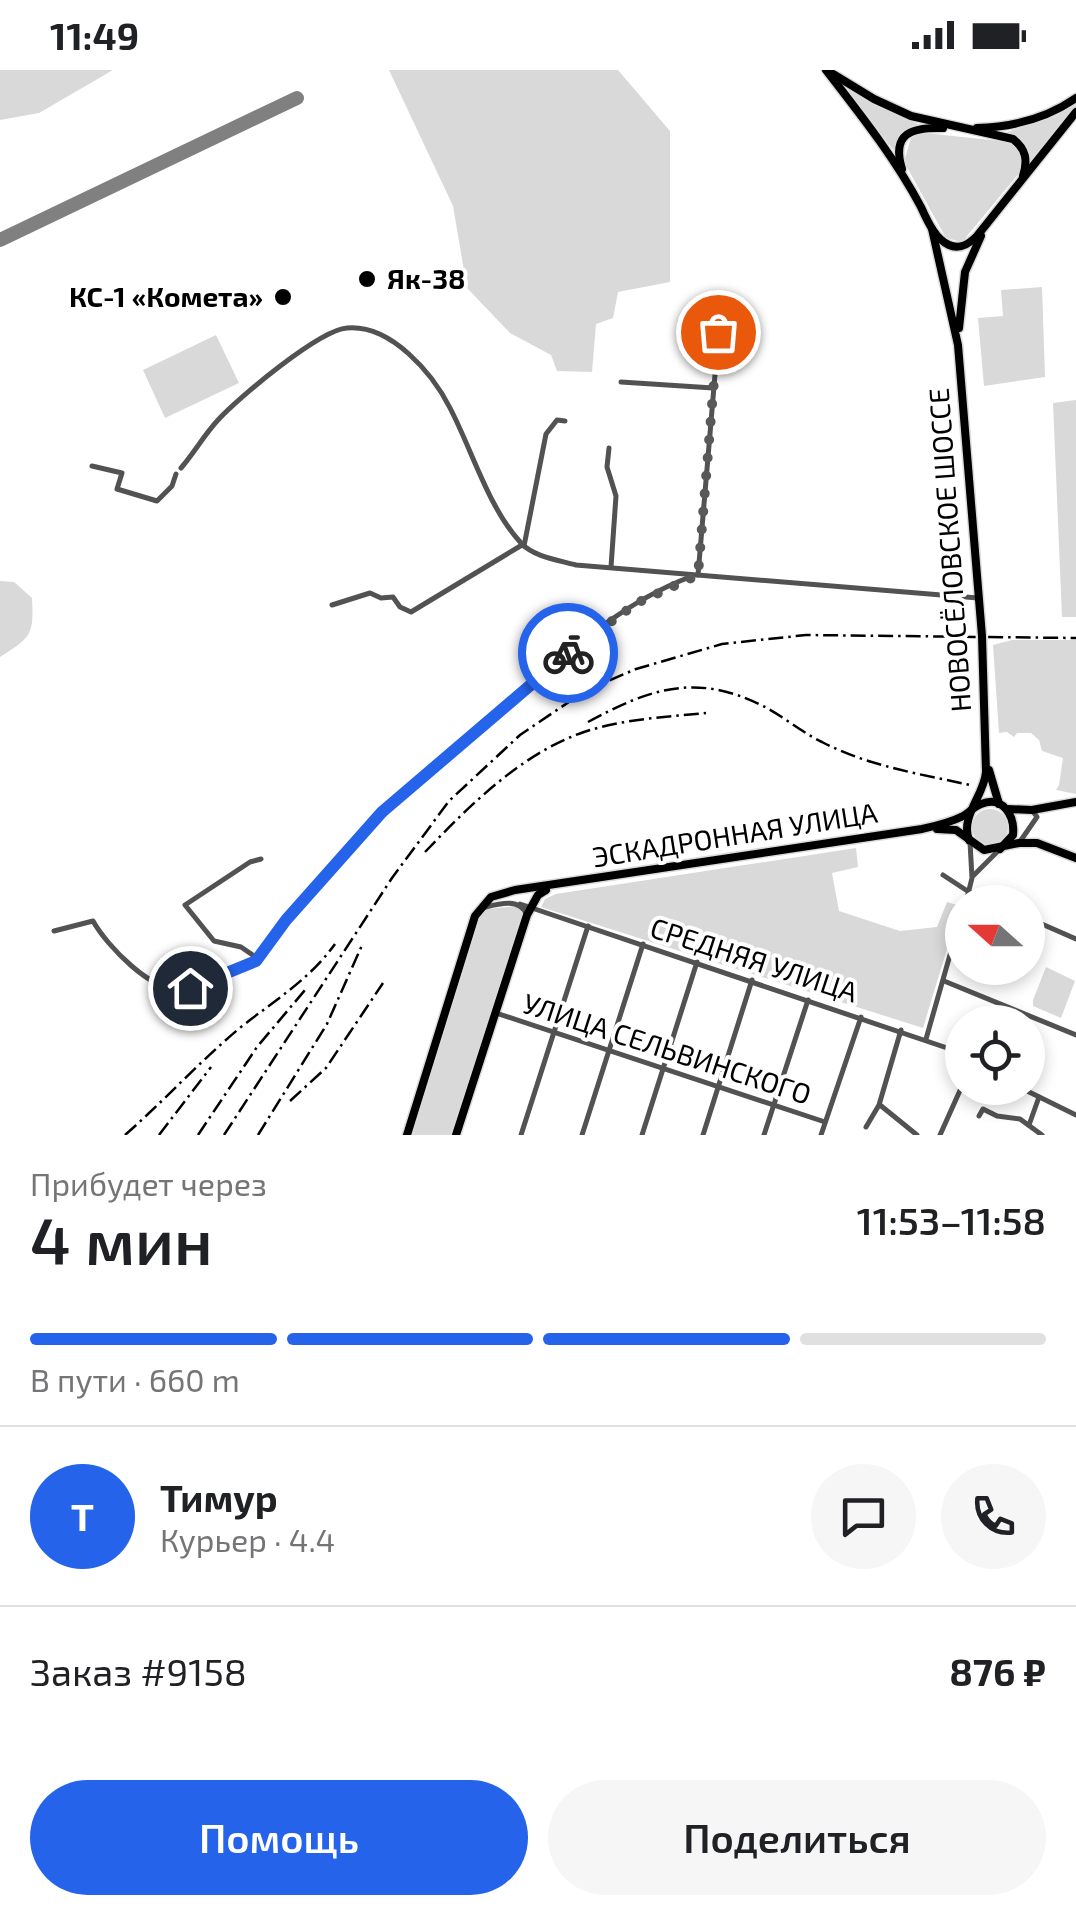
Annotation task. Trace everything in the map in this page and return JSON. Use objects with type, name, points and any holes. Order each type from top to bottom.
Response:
[{"type":"main road","points":[[827,70],[911,116],[1008,137],[1022,146],[1026,167],[1016,188]]},
{"type":"main road","points":[[827,70],[903,174],[932,229],[944,243],[963,246],[977,236],[1076,112]]},
{"type":"main road","points":[[903,174],[898,151],[904,136],[912,130],[1006,127],[1030,121],[1076,98]]},
{"type":"main road","name":"НОВОСЁЛОВСКОЕ ШОССЕ","points":[[958,342],[965,272],[991,219]]},
{"type":"main road","name":"НОВОСЁЛОВСКОЕ ШОССЕ","points":[[932,229],[958,342],[978,598],[986,756],[984,787],[975,808]]},
{"type":"main road","name":"НОВОСЁЛОВСКОЕ ШОССЕ","points":[[986,756],[1003,806]]},
{"type":"main road","points":[[922,829],[958,819],[987,802],[1032,810],[1076,802]]},
{"type":"main road","points":[[1000,849],[1013,835],[1014,820],[1003,806]]},
{"type":"main road","points":[[970,840],[966,824],[975,808]]},
{"type":"main road","points":[[922,829],[950,828],[984,850],[1037,843],[1076,858]]},
{"type":"main road","name":"ЭСКАДРОННАЯ УЛИЦА","points":[[479,909],[491,897],[526,889],[922,829]]},
{"type":"main road","points":[[456,1135],[527,908],[542,891],[555,886]]},
{"type":"main road","points":[[408,1135],[479,909]]},
{"type":"street","points":[[698,575],[720,304]]},
{"type":"street","points":[[92,466],[122,474],[118,489],[158,501],[217,421],[298,352],[332,332],[348,328],[390,340],[435,381],[501,515],[523,545],[536,554],[576,566],[978,598]]},
{"type":"street","points":[[621,382],[714,388]]},
{"type":"street","points":[[332,605],[370,593],[393,597],[400,607],[411,612],[523,545],[546,434],[557,420],[565,421]]},
{"type":"street","points":[[609,448],[608,467],[616,496],[611,567]]},
{"type":"street","points":[[655,571],[666,578],[661,590]]},
{"type":"street","points":[[54,931],[92,921],[143,975],[165,988],[180,991],[257,958],[309,893],[386,809],[604,624],[661,590],[698,575]]},
{"type":"street","points":[[1018,843],[1036,817],[1032,810]]},
{"type":"street","points":[[970,840],[970,885]]},
{"type":"street","points":[[972,878],[1000,849]]},
{"type":"street","points":[[257,958],[241,947],[214,941],[185,905],[250,862],[261,859]]},
{"type":"street","points":[[943,875],[958,885]]},
{"type":"street","points":[[479,909],[527,908],[526,889]]},
{"type":"street","name":"СРЕДНЯЯ УЛИЦА","points":[[527,908],[945,1046]]},
{"type":"street","points":[[1045,925],[1076,939]]},
{"type":"street","points":[[521,1135],[588,926]]},
{"type":"street","points":[[582,1135],[642,944]]},
{"type":"street","points":[[642,1135],[697,962]]},
{"type":"street","points":[[930,1040],[945,977]]},
{"type":"street","points":[[703,1135],[752,980]]},
{"type":"street","points":[[944,981],[1076,1035]]},
{"type":"street","points":[[764,1135],[808,999]]},
{"type":"street","name":"УЛИЦА СЕЛЬВИНСКОГО","points":[[496,1013],[826,1122]]},
{"type":"street","points":[[822,1135],[860,1017]]},
{"type":"street","points":[[918,1036],[930,1028]]},
{"type":"street","points":[[866,1127],[879,1104],[902,1030]]},
{"type":"street","points":[[1045,1101],[1076,1114]]},
{"type":"street","points":[[879,1104],[917,1135]]},
{"type":"street","points":[[940,1135],[953,1105]]},
{"type":"street","points":[[1029,1124],[1036,1105]]},
{"type":"street","points":[[980,1116],[983,1109],[1029,1124],[1042,1135]]},
{"type":"shaded area","points":[[0,70],[113,70],[39,113],[0,120]]},
{"type":"shaded area","points":[[389,70],[618,70],[670,131],[670,282],[618,292],[613,318],[596,324],[592,372],[557,371],[551,355],[510,333],[467,288],[453,206]]},
{"type":"shaded area","points":[[849,90],[920,125],[903,134],[896,153]]},
{"type":"shaded area","points":[[1076,104],[1030,166],[1023,145],[1004,133],[1054,117]]},
{"type":"shaded area","points":[[924,133],[1011,142],[1021,154],[1020,172],[962,242],[946,238],[904,162],[911,138]]},
{"type":"shaded area","points":[[1042,287],[1045,377],[984,386],[978,318],[1003,316],[1001,290]]},
{"type":"shaded area","points":[[216,335],[239,383],[165,418],[143,370]]},
{"type":"shaded area","points":[[1076,400],[1076,617],[1062,617],[1053,403]]},
{"type":"shaded area","points":[[0,581],[14,582],[32,598],[32,611],[28,634],[0,657]]},
{"type":"shaded area","points":[[1012,640],[1076,640],[1076,794],[1056,790],[1063,758],[1042,751],[1039,740],[1031,733],[1017,733],[1014,737],[1007,732],[999,733],[993,645]]},
{"type":"shaded area","points":[[990,809],[1003,814],[1008,827],[1003,840],[990,845],[977,840],[972,827],[977,814]]},
{"type":"shaded area","points":[[856,848],[858,867],[832,873],[839,911],[900,931],[937,927],[945,907],[945,955],[923,1028],[541,907],[545,899],[556,894]]},
{"type":"shaded area","points":[[517,906],[523,914],[451,1135],[412,1135],[481,914],[487,909]]},
{"type":"shaded area","points":[[1045,970],[1075,981],[1061,1018],[1045,1011],[1045,1005],[1033,1005],[1039,985],[1045,985]]},
{"type":"taxiway","points":[[0,240],[297,98]]},
{"type":"railway","points":[[224,1135],[392,878],[449,801],[520,735],[585,691],[636,669],[722,644],[806,635],[1076,638]]},
{"type":"railway","points":[[588,722],[653,693],[694,687],[716,690],[763,706],[814,738],[858,757],[970,785]]},
{"type":"railway","points":[[425,852],[498,783],[561,741],[614,724],[706,713]]},
{"type":"railway","points":[[258,1135],[327,1024],[363,943]]},
{"type":"railway","points":[[125,1135],[226,1040],[303,979],[335,944]]},
{"type":"railway","points":[[290,1101],[326,1068],[383,983]]},
{"type":"railway","points":[[198,1135],[257,1047],[305,990]]},
{"type":"railway","points":[[159,1135],[211,1067]]},
{"type":"way so far","points":[[568,653],[637,603],[698,575],[718,332]]},
{"type":"place","name":"Як-38","points":[[367,279]]},
{"type":"place","name":"КС-1 «Комета»","points":[[283,297]]},
{"type":"route","points":[[190,988],[256,961],[286,920],[382,812],[568,653]]}]
